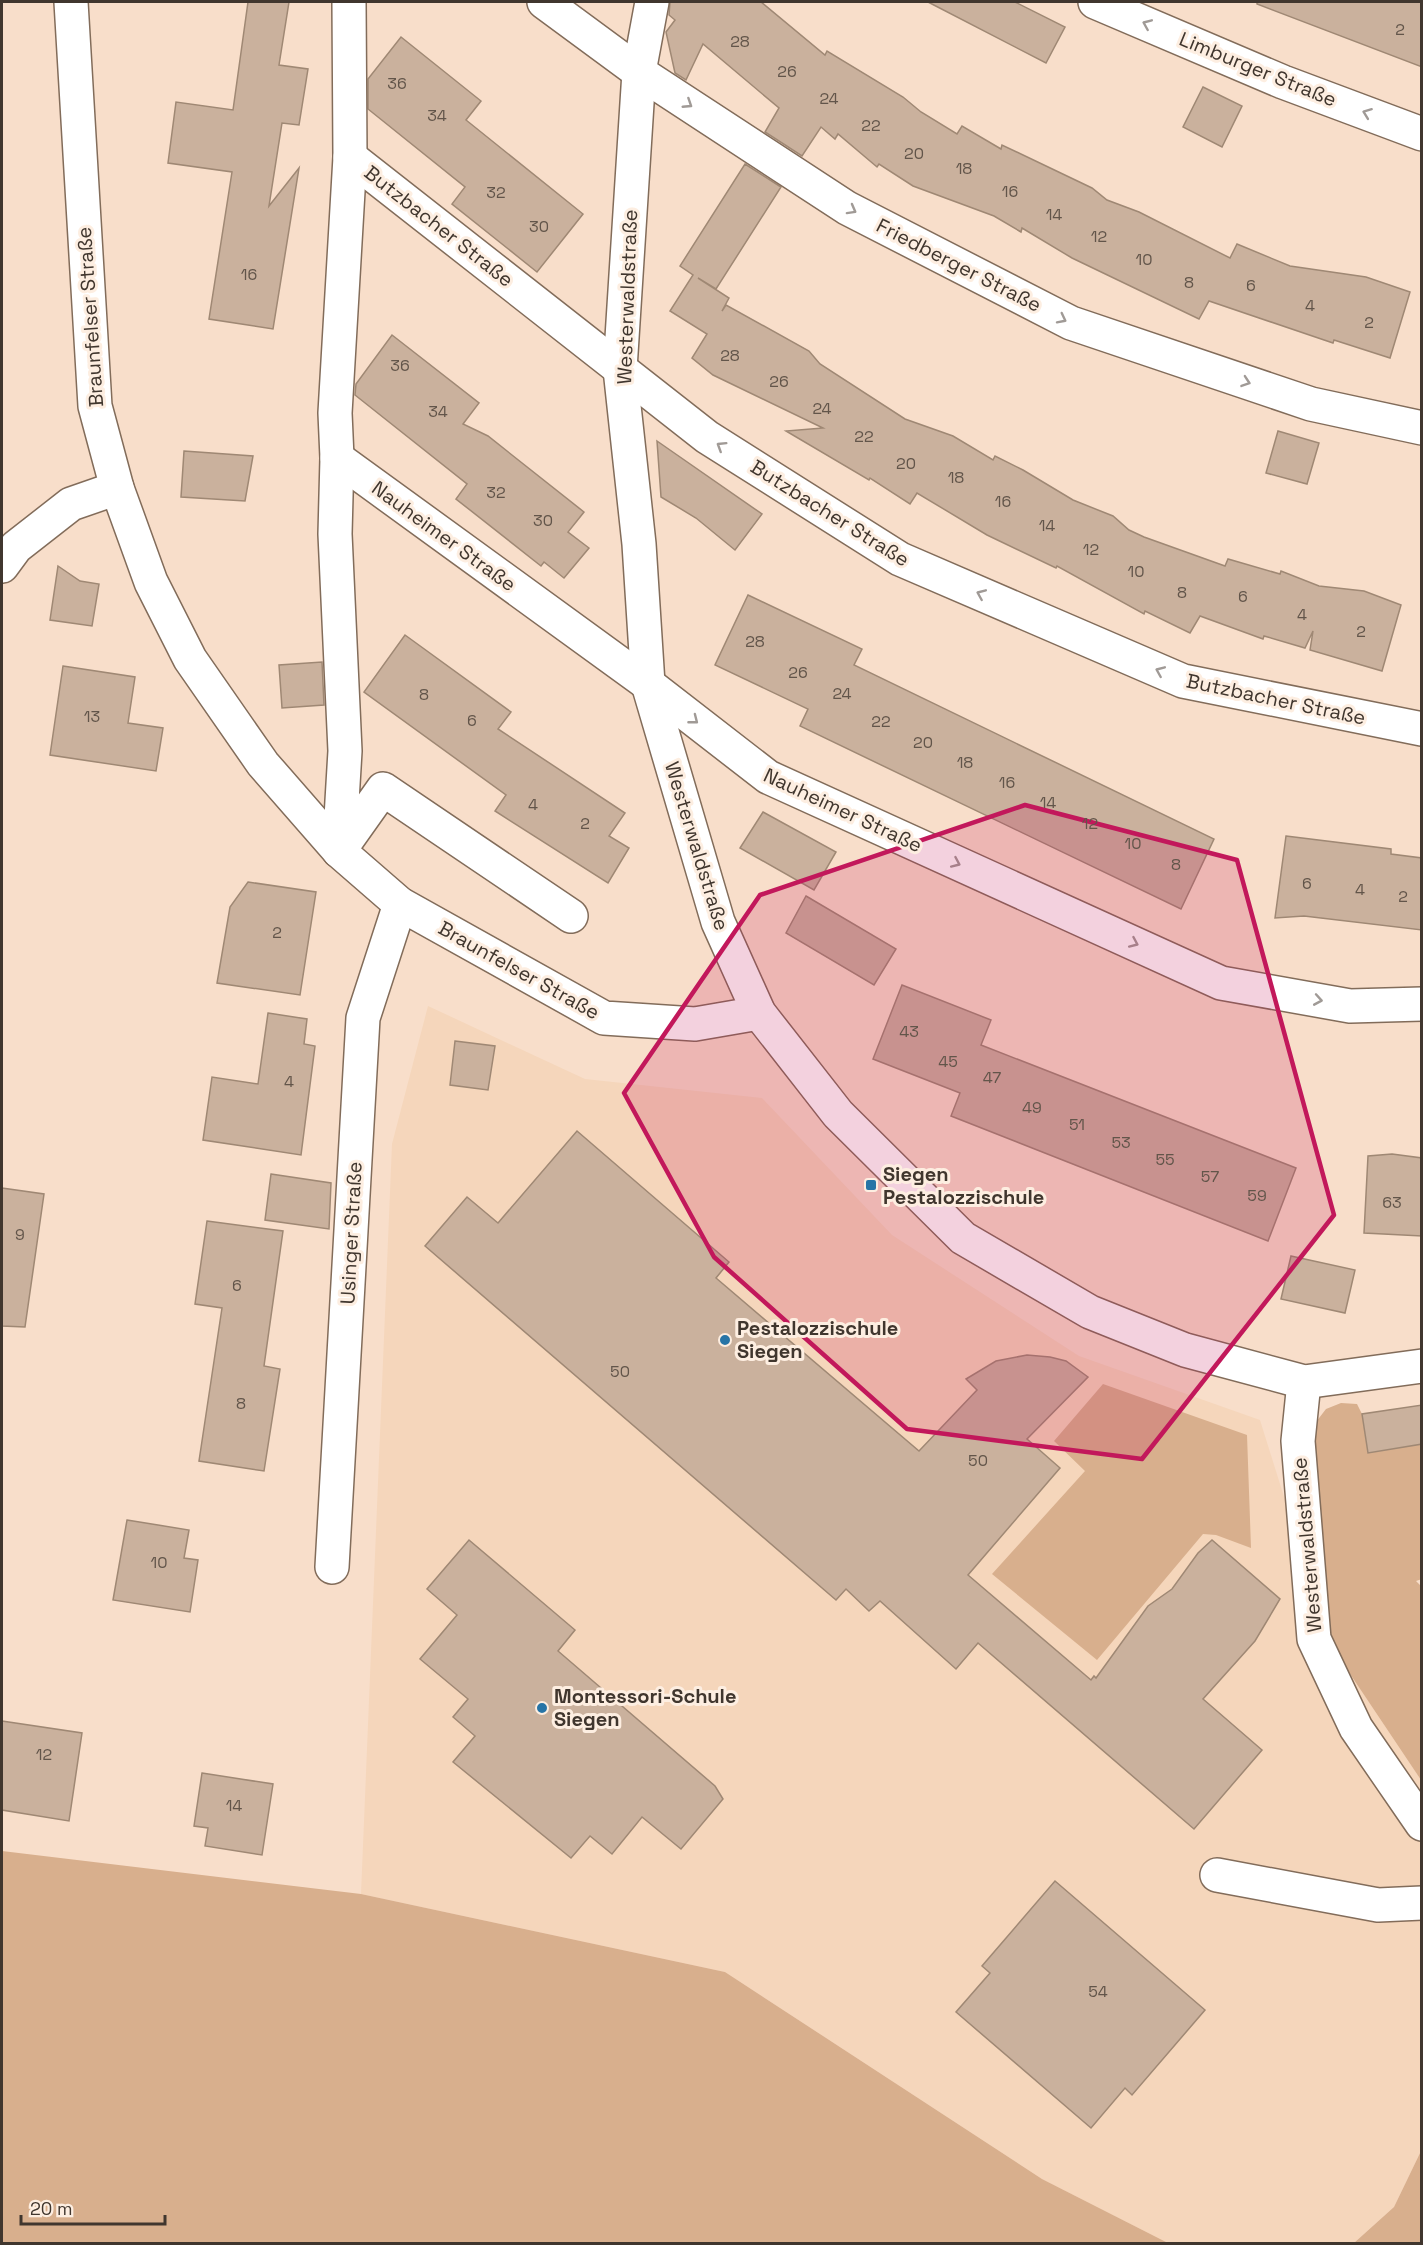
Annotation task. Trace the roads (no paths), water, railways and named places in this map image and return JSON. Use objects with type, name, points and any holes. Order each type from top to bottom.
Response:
[{"type":"street","name":"Braunfelser Straße","points":[[71,2],[95,406],[117,489],[151,582],[190,659],[263,764],[339,850],[400,904],[604,1018],[695,1024],[759,1013]]},
{"type":"street","points":[[339,850],[345,752],[334,534],[337,458],[335,412],[350,157],[349,2]]},
{"type":"street","name":"Friedberger Straße","points":[[544,2],[639,72],[847,208],[1071,323],[1311,404],[1422,428]]},
{"type":"street","name":"Westerwaldstraße","points":[[652,2],[639,72],[620,369],[639,544],[648,684],[718,922],[759,1013],[838,1114],[963,1238],[1090,1312],[1185,1350],[1304,1382],[1422,1366]]},
{"type":"street","name":"Limburger Straße","points":[[1095,2],[1283,82],[1422,134]]},
{"type":"street","name":"Butzbacher Straße","points":[[350,157],[707,437],[900,559],[1183,681],[1422,729]]},
{"type":"street","name":"Nauheimer Straße","points":[[337,458],[648,684],[768,777],[1221,983],[1350,1006],[1422,1004]]},
{"type":"street","points":[[2,566],[16,547],[71,504],[117,489]]},
{"type":"street","points":[[339,850],[383,789],[571,916]]},
{"type":"street","name":"Usinger Straße","points":[[332,1567],[363,1018],[400,904]]},
{"type":"street","name":"Westerwaldstraße","points":[[1304,1382],[1298,1441],[1314,1639],[1356,1728],[1422,1824]]},
{"type":"street","points":[[1217,1875],[1378,1905],[1422,1903]]},
{"type":"place","name":"Siegen Pestalozzischule","points":[[871,1185]]},
{"type":"place","name":"Pestalozzischule Siegen","points":[[725,1340]]},
{"type":"place","name":"Montessori-Schule Siegen","points":[[542,1708]]}]
